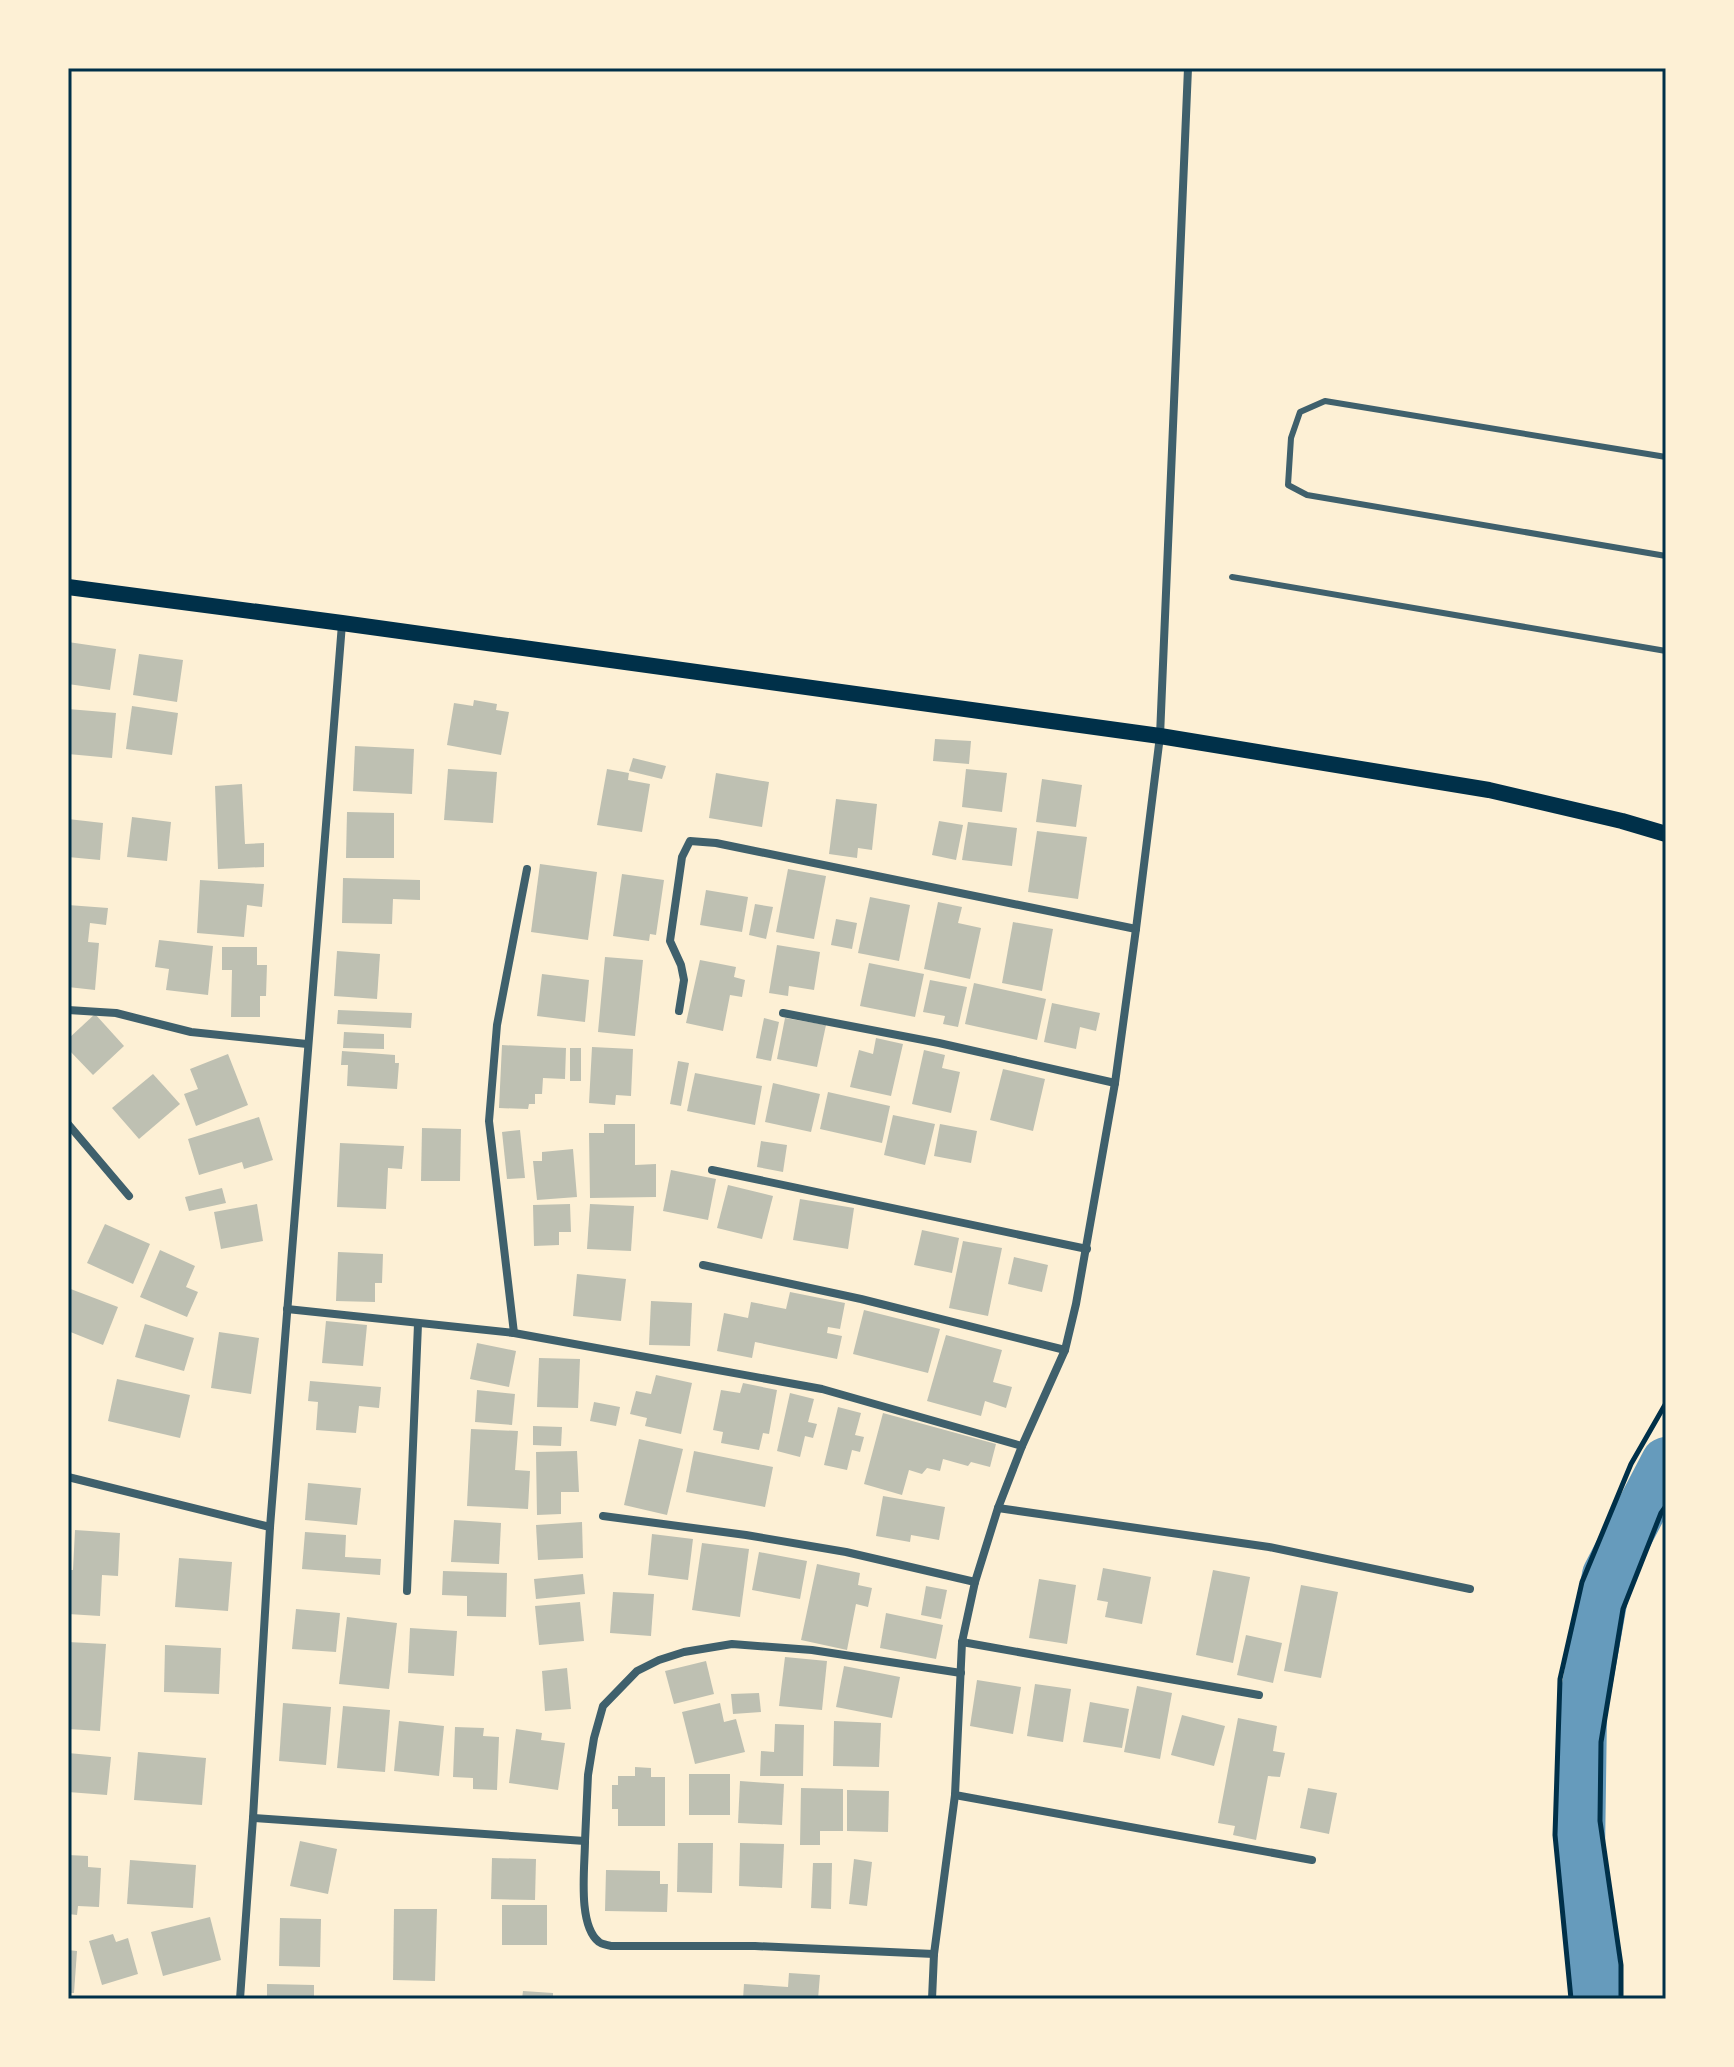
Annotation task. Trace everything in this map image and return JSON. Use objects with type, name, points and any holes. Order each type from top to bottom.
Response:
[{"type":"main road","points":[[68,587],[1160,736],[1489,790],[1666,834]]},
{"type":"street","points":[[932,1997],[934,1954],[955,1795],[962,1642],[975,1582],[998,1508],[1065,1350],[1087,1249],[1115,1083],[1136,929],[1160,736],[1188,68]]},
{"type":"street","points":[[240,1999],[270,1527],[342,623]]},
{"type":"street","points":[[679,1011],[684,980],[670,941],[682,857],[690,841],[716,843],[1136,929]]},
{"type":"street","points":[[514,1333],[489,1121],[497,1025],[527,869]]},
{"type":"street","points":[[68,1010],[116,1013],[191,1032],[307,1044]]},
{"type":"street","points":[[783,1013],[939,1043],[1115,1083]]},
{"type":"street","points":[[68,1124],[129,1196]]},
{"type":"street","points":[[712,1170],[1087,1249]]},
{"type":"street","points":[[703,1265],[861,1299],[1065,1350]]},
{"type":"street","points":[[287,1309],[514,1333],[822,1389],[1022,1446]]},
{"type":"street","points":[[407,1591],[418,1324]]},
{"type":"street","points":[[68,1477],[270,1527]]},
{"type":"street","points":[[998,1508],[1269,1547],[1470,1589]]},
{"type":"street","points":[[603,1516],[846,1552],[975,1582]]},
{"type":"street","points":[[962,1642],[1259,1695]]},
{"type":"street","points":[[934,1954],[755,1946],[624,1947],[600,1943],[589,1930],[585,1913],[588,1775],[603,1706],[637,1671],[684,1652],[732,1644],[812,1650],[961,1673]]},
{"type":"street","points":[[955,1795],[1312,1860]]},
{"type":"street","points":[[253,1818],[585,1841]]},
{"type":"lane","points":[[1666,457],[1325,401],[1300,412],[1291,438],[1288,485],[1307,495],[1666,556]]},
{"type":"lane","points":[[1232,577],[1666,651]]},
{"type":"path","points":[[1571,1999],[1555,1835],[1560,1679],[1582,1582],[1631,1464],[1666,1403]]},
{"type":"path","points":[[1621,1999],[1621,1965],[1600,1821],[1601,1742],[1623,1609],[1666,1506]]},
{"type":"building","points":[[68,642],[116,649],[110,690],[68,684]]},
{"type":"building","points":[[139,654],[183,660],[177,702],[133,695]]},
{"type":"building","points":[[474,700],[497,704],[496,710],[509,712],[501,755],[447,745],[454,703],[473,706]]},
{"type":"building","points":[[132,706],[178,713],[172,755],[126,749]]},
{"type":"building","points":[[68,709],[116,713],[112,758],[68,754]]},
{"type":"building","points":[[935,739],[971,741],[969,764],[933,761]]},
{"type":"building","points":[[355,746],[414,749],[412,794],[353,791]]},
{"type":"building","points":[[633,758],[666,766],[662,779],[629,771]]},
{"type":"building","points":[[448,769],[497,772],[493,823],[444,820]]},
{"type":"building","points":[[607,769],[629,773],[628,780],[650,784],[642,832],[597,825]]},
{"type":"building","points":[[966,769],[1007,773],[1002,812],[962,807]]},
{"type":"building","points":[[716,773],[769,782],[762,827],[709,818]]},
{"type":"building","points":[[1042,779],[1082,785],[1076,827],[1036,822]]},
{"type":"building","points":[[242,784],[245,844],[264,843],[264,867],[218,869],[215,786]]},
{"type":"building","points":[[836,799],[877,804],[872,850],[858,848],[857,858],[829,854]]},
{"type":"building","points":[[347,812],[394,813],[394,858],[346,858]]},
{"type":"building","points":[[132,817],[171,822],[167,861],[127,857]]},
{"type":"building","points":[[68,819],[103,823],[100,860],[68,857]]},
{"type":"building","points":[[939,821],[963,825],[956,860],[932,855]]},
{"type":"building","points":[[968,822],[1017,828],[1012,866],[962,860]]},
{"type":"building","points":[[1037,831],[1087,837],[1078,899],[1028,892]]},
{"type":"building","points":[[540,864],[597,872],[588,940],[531,932]]},
{"type":"building","points":[[788,869],[826,876],[814,939],[776,932]]},
{"type":"building","points":[[622,874],[664,880],[656,935],[650,934],[649,941],[613,936]]},
{"type":"building","points":[[343,878],[420,880],[420,900],[393,899],[392,924],[342,923]]},
{"type":"building","points":[[200,880],[264,884],[262,907],[247,905],[244,937],[197,933]]},
{"type":"building","points":[[706,890],[748,897],[742,932],[700,925]]},
{"type":"building","points":[[870,897],[910,905],[899,961],[858,953]]},
{"type":"building","points":[[938,902],[962,907],[958,923],[981,928],[970,979],[924,969]]},
{"type":"building","points":[[755,904],[773,907],[766,939],[749,935]]},
{"type":"building","points":[[68,905],[108,908],[106,925],[90,923],[88,942],[99,943],[95,990],[68,987]]},
{"type":"building","points":[[836,919],[857,923],[852,949],[831,945]]},
{"type":"building","points":[[1013,922],[1053,929],[1042,991],[1002,983]]},
{"type":"building","points":[[159,940],[213,946],[208,995],[166,990],[169,969],[155,967]]},
{"type":"building","points":[[777,945],[820,952],[814,990],[789,986],[788,996],[769,993]]},
{"type":"building","points":[[222,947],[257,947],[257,965],[267,965],[266,996],[260,996],[260,1017],[231,1017],[232,970],[222,970]]},
{"type":"building","points":[[337,951],[380,954],[377,999],[334,996]]},
{"type":"building","points":[[605,957],[643,960],[635,1036],[598,1032]]},
{"type":"building","points":[[700,960],[736,967],[734,977],[745,980],[742,997],[730,995],[723,1031],[686,1023]]},
{"type":"building","points":[[869,963],[924,974],[915,1017],[860,1006]]},
{"type":"building","points":[[542,974],[589,980],[585,1022],[537,1016]]},
{"type":"building","points":[[930,980],[967,987],[958,1027],[943,1024],[945,1016],[923,1012]]},
{"type":"building","points":[[974,983],[1046,999],[1037,1040],[965,1024]]},
{"type":"building","points":[[1052,1003],[1100,1013],[1096,1031],[1080,1027],[1076,1049],[1044,1042]]},
{"type":"building","points":[[338,1010],[412,1013],[411,1028],[337,1024]]},
{"type":"building","points":[[95,1014],[124,1046],[93,1075],[68,1049],[68,1039]]},
{"type":"building","points":[[764,1018],[779,1022],[771,1061],[756,1058]]},
{"type":"building","points":[[785,1018],[826,1025],[817,1067],[777,1059]]},
{"type":"building","points":[[344,1032],[384,1034],[384,1049],[343,1048]]},
{"type":"building","points":[[876,1038],[903,1044],[891,1096],[850,1087],[859,1050],[873,1054]]},
{"type":"building","points":[[502,1045],[566,1048],[565,1079],[543,1078],[542,1094],[535,1094],[535,1104],[529,1104],[528,1109],[499,1108]]},
{"type":"building","points":[[592,1047],[633,1049],[631,1096],[616,1095],[615,1105],[589,1103]]},
{"type":"building","points":[[570,1048],[581,1048],[581,1081],[570,1081]]},
{"type":"building","points":[[924,1050],[945,1055],[942,1068],[960,1072],[951,1113],[912,1104]]},
{"type":"building","points":[[342,1051],[395,1055],[395,1063],[399,1063],[397,1089],[347,1086],[348,1065],[341,1065]]},
{"type":"building","points":[[228,1054],[248,1105],[196,1126],[184,1094],[198,1089],[190,1069]]},
{"type":"building","points":[[678,1061],[689,1063],[681,1106],[670,1104]]},
{"type":"building","points":[[1003,1069],[1045,1079],[1033,1131],[990,1120]]},
{"type":"building","points":[[695,1073],[762,1086],[755,1125],[687,1111]]},
{"type":"building","points":[[153,1074],[180,1104],[139,1139],[112,1108]]},
{"type":"building","points":[[773,1083],[820,1094],[811,1132],[765,1122]]},
{"type":"building","points":[[828,1092],[890,1106],[882,1143],[820,1129]]},
{"type":"building","points":[[893,1115],[935,1124],[925,1165],[884,1155]]},
{"type":"building","points":[[259,1117],[273,1160],[244,1169],[242,1162],[199,1175],[188,1139]]},
{"type":"building","points":[[604,1124],[635,1124],[635,1165],[656,1164],[656,1197],[590,1198],[589,1133],[604,1133]]},
{"type":"building","points":[[940,1124],[977,1131],[971,1163],[934,1156]]},
{"type":"building","points":[[422,1128],[461,1129],[460,1181],[421,1181]]},
{"type":"building","points":[[520,1130],[525,1178],[507,1179],[502,1132]]},
{"type":"building","points":[[761,1141],[787,1145],[783,1172],[757,1167]]},
{"type":"building","points":[[340,1143],[404,1146],[402,1169],[388,1168],[386,1209],[337,1207]]},
{"type":"building","points":[[573,1149],[577,1197],[537,1200],[533,1161],[542,1161],[542,1152]]},
{"type":"building","points":[[671,1170],[716,1179],[708,1220],[663,1211]]},
{"type":"building","points":[[728,1185],[773,1196],[762,1239],[717,1228]]},
{"type":"building","points":[[222,1188],[226,1203],[189,1211],[185,1197]]},
{"type":"building","points":[[800,1199],[854,1208],[848,1249],[793,1240]]},
{"type":"building","points":[[257,1204],[263,1241],[221,1249],[214,1212]]},
{"type":"building","points":[[570,1204],[571,1232],[559,1232],[559,1245],[534,1246],[533,1205]]},
{"type":"building","points":[[590,1204],[634,1206],[631,1251],[587,1249]]},
{"type":"building","points":[[105,1224],[150,1244],[133,1284],[87,1263]]},
{"type":"building","points":[[922,1230],[959,1238],[952,1273],[914,1265]]},
{"type":"building","points":[[963,1241],[1002,1248],[988,1316],[949,1308]]},
{"type":"building","points":[[160,1250],[195,1266],[186,1287],[198,1292],[187,1317],[140,1297]]},
{"type":"building","points":[[338,1252],[383,1254],[382,1283],[375,1283],[375,1302],[336,1301]]},
{"type":"building","points":[[1014,1257],[1048,1265],[1042,1292],[1008,1284]]},
{"type":"building","points":[[577,1274],[626,1279],[621,1321],[573,1316]]},
{"type":"building","points":[[68,1288],[118,1307],[103,1345],[68,1331]]},
{"type":"building","points":[[790,1292],[845,1303],[840,1329],[828,1327],[827,1333],[842,1336],[837,1359],[755,1342],[752,1358],[717,1351],[724,1313],[748,1318],[751,1302],[786,1309]]},
{"type":"building","points":[[651,1301],[692,1303],[690,1346],[649,1345]]},
{"type":"building","points":[[864,1310],[940,1329],[928,1373],[853,1354]]},
{"type":"building","points":[[326,1321],[367,1325],[363,1366],[322,1363]]},
{"type":"building","points":[[145,1324],[194,1338],[184,1371],[135,1357]]},
{"type":"building","points":[[219,1332],[259,1338],[251,1394],[211,1388]]},
{"type":"building","points":[[946,1335],[1002,1350],[993,1382],[1012,1387],[1006,1408],[985,1401],[981,1416],[927,1401]]},
{"type":"building","points":[[477,1343],[516,1351],[509,1387],[470,1379]]},
{"type":"building","points":[[539,1358],[580,1359],[578,1408],[537,1407]]},
{"type":"building","points":[[656,1375],[692,1383],[681,1434],[645,1426],[647,1418],[630,1414],[636,1391],[651,1394]]},
{"type":"building","points":[[117,1379],[190,1395],[180,1438],[108,1421]]},
{"type":"building","points":[[310,1381],[381,1387],[379,1408],[359,1406],[356,1433],[316,1430],[318,1402],[308,1401]]},
{"type":"building","points":[[743,1383],[777,1390],[769,1434],[763,1433],[759,1450],[721,1443],[723,1432],[713,1430],[721,1390],[740,1393]]},
{"type":"building","points":[[477,1390],[515,1394],[512,1425],[475,1422]]},
{"type":"building","points":[[790,1393],[814,1399],[808,1422],[817,1424],[813,1438],[805,1436],[800,1457],[777,1451]]},
{"type":"building","points":[[594,1402],[620,1407],[616,1426],[590,1421]]},
{"type":"building","points":[[838,1407],[861,1413],[855,1435],[864,1437],[860,1452],[852,1450],[847,1470],[824,1465]]},
{"type":"building","points":[[883,1413],[996,1444],[990,1467],[971,1462],[968,1466],[943,1459],[940,1471],[927,1468],[922,1474],[909,1470],[902,1495],[864,1484]]},
{"type":"building","points":[[533,1426],[562,1427],[561,1446],[533,1445]]},
{"type":"building","points":[[471,1429],[518,1431],[515,1470],[530,1471],[528,1509],[467,1506]]},
{"type":"building","points":[[639,1439],[683,1449],[667,1515],[624,1505]]},
{"type":"building","points":[[577,1451],[579,1492],[561,1492],[561,1514],[537,1515],[536,1452]]},
{"type":"building","points":[[694,1451],[773,1467],[765,1507],[686,1492]]},
{"type":"building","points":[[308,1483],[361,1488],[357,1525],[305,1520]]},
{"type":"building","points":[[883,1496],[945,1507],[939,1540],[911,1535],[910,1542],[876,1536]]},
{"type":"building","points":[[454,1520],[501,1523],[499,1564],[451,1562]]},
{"type":"building","points":[[582,1522],[583,1558],[538,1560],[536,1525]]},
{"type":"building","points":[[75,1530],[120,1533],[118,1576],[102,1575],[100,1616],[68,1614],[68,1570],[73,1570]]},
{"type":"building","points":[[305,1532],[346,1535],[345,1557],[381,1559],[380,1575],[302,1569]]},
{"type":"building","points":[[652,1534],[693,1539],[688,1580],[648,1575]]},
{"type":"building","points":[[702,1543],[749,1549],[740,1617],[692,1610]]},
{"type":"building","points":[[759,1552],[807,1561],[800,1599],[752,1590]]},
{"type":"building","points":[[179,1558],[232,1562],[228,1611],[175,1607]]},
{"type":"building","points":[[817,1564],[860,1573],[858,1585],[872,1588],[868,1607],[856,1604],[847,1650],[801,1640]]},
{"type":"building","points":[[1103,1568],[1151,1577],[1142,1624],[1105,1617],[1108,1602],[1097,1600]]},
{"type":"building","points":[[1213,1570],[1250,1577],[1233,1663],[1196,1655]]},
{"type":"building","points":[[443,1571],[507,1573],[506,1617],[467,1616],[467,1596],[442,1595]]},
{"type":"building","points":[[583,1574],[585,1594],[536,1599],[534,1579]]},
{"type":"building","points":[[1039,1579],[1076,1585],[1067,1644],[1029,1638]]},
{"type":"building","points":[[1301,1585],[1338,1592],[1321,1678],[1284,1671]]},
{"type":"building","points":[[926,1586],[947,1590],[941,1619],[921,1615]]},
{"type":"building","points":[[613,1592],[654,1594],[651,1636],[610,1633]]},
{"type":"building","points":[[580,1602],[584,1641],[539,1645],[535,1606]]},
{"type":"building","points":[[296,1609],[340,1613],[336,1652],[292,1649]]},
{"type":"building","points":[[886,1613],[943,1625],[936,1659],[880,1648]]},
{"type":"building","points":[[347,1617],[397,1623],[389,1689],[339,1684]]},
{"type":"building","points":[[410,1628],[457,1631],[454,1676],[408,1673]]},
{"type":"building","points":[[1246,1635],[1282,1643],[1273,1683],[1237,1675]]},
{"type":"building","points":[[68,1642],[106,1644],[100,1731],[68,1729]]},
{"type":"building","points":[[165,1645],[221,1648],[219,1694],[164,1692]]},
{"type":"building","points":[[785,1657],[827,1661],[822,1710],[779,1706]]},
{"type":"building","points":[[706,1661],[714,1694],[674,1704],[665,1671]]},
{"type":"building","points":[[844,1666],[900,1677],[892,1718],[836,1707]]},
{"type":"building","points":[[567,1668],[571,1709],[545,1711],[542,1671]]},
{"type":"building","points":[[977,1680],[1021,1687],[1013,1734],[970,1726]]},
{"type":"building","points":[[1035,1684],[1071,1689],[1063,1742],[1027,1736]]},
{"type":"building","points":[[1137,1686],[1172,1693],[1160,1759],[1124,1752]]},
{"type":"building","points":[[759,1693],[761,1712],[733,1714],[731,1694]]},
{"type":"building","points":[[1090,1702],[1129,1709],[1122,1748],[1083,1742]]},
{"type":"building","points":[[283,1703],[331,1707],[326,1765],[279,1761]]},
{"type":"building","points":[[720,1703],[724,1722],[736,1719],[745,1752],[695,1764],[682,1712]]},
{"type":"building","points":[[343,1706],[390,1710],[385,1772],[337,1768]]},
{"type":"building","points":[[1182,1715],[1225,1726],[1214,1766],[1171,1755]]},
{"type":"building","points":[[1238,1718],[1277,1726],[1273,1751],[1285,1753],[1280,1777],[1268,1776],[1256,1840],[1233,1835],[1235,1826],[1218,1823]]},
{"type":"building","points":[[399,1721],[444,1726],[439,1776],[394,1771]]},
{"type":"building","points":[[834,1721],[881,1723],[879,1767],[833,1766]]},
{"type":"building","points":[[775,1724],[804,1725],[803,1776],[760,1776],[761,1751],[774,1752]]},
{"type":"building","points":[[455,1727],[484,1728],[483,1736],[499,1737],[497,1790],[473,1789],[473,1778],[453,1777]]},
{"type":"building","points":[[516,1729],[542,1733],[541,1740],[565,1743],[558,1790],[509,1783]]},
{"type":"building","points":[[138,1752],[206,1758],[202,1805],[134,1800]]},
{"type":"building","points":[[68,1753],[111,1757],[107,1795],[68,1792]]},
{"type":"building","points":[[635,1767],[651,1768],[651,1777],[665,1777],[665,1826],[618,1826],[618,1809],[612,1809],[612,1785],[618,1785],[618,1776],[635,1776]]},
{"type":"building","points":[[689,1774],[730,1774],[730,1815],[689,1815]]},
{"type":"building","points":[[740,1781],[784,1784],[782,1825],[738,1823]]},
{"type":"building","points":[[801,1788],[843,1789],[843,1831],[820,1831],[820,1845],[800,1845]]},
{"type":"building","points":[[1308,1788],[1337,1793],[1329,1834],[1300,1828]]},
{"type":"building","points":[[847,1790],[889,1791],[888,1832],[847,1831]]},
{"type":"building","points":[[300,1841],[337,1849],[328,1894],[290,1886]]},
{"type":"building","points":[[678,1843],[713,1843],[712,1893],[677,1892]]},
{"type":"building","points":[[740,1843],[784,1844],[782,1888],[739,1886]]},
{"type":"building","points":[[68,1855],[88,1856],[88,1867],[101,1868],[99,1907],[78,1906],[77,1915],[68,1914]]},
{"type":"building","points":[[492,1858],[536,1859],[535,1900],[491,1899]]},
{"type":"building","points":[[854,1859],[872,1862],[867,1906],[849,1904]]},
{"type":"building","points":[[130,1860],[196,1865],[193,1908],[127,1904]]},
{"type":"building","points":[[813,1863],[832,1863],[831,1909],[811,1908]]},
{"type":"building","points":[[606,1870],[660,1871],[660,1884],[668,1884],[667,1912],[605,1911]]},
{"type":"building","points":[[502,1905],[547,1905],[547,1945],[502,1945]]},
{"type":"building","points":[[394,1909],[437,1909],[435,1981],[393,1980]]},
{"type":"building","points":[[210,1917],[221,1960],[163,1976],[151,1932]]},
{"type":"building","points":[[280,1918],[321,1919],[320,1967],[279,1966]]},
{"type":"building","points":[[113,1934],[116,1942],[128,1938],[138,1974],[102,1985],[89,1941]]},
{"type":"building","points":[[68,1950],[77,1951],[74,1993],[68,1993]]},
{"type":"building","points":[[789,1973],[820,1975],[818,1999],[743,1999],[744,1984],[788,1987]]},
{"type":"building","points":[[267,1984],[314,1985],[314,1999],[267,1999]]},
{"type":"building","points":[[523,1991],[553,1993],[553,1999],[522,1999]]},
{"type":"waterway","points":[[1598,1999],[1580,1854],[1582,1713],[1607,1575],[1666,1462]]}]
